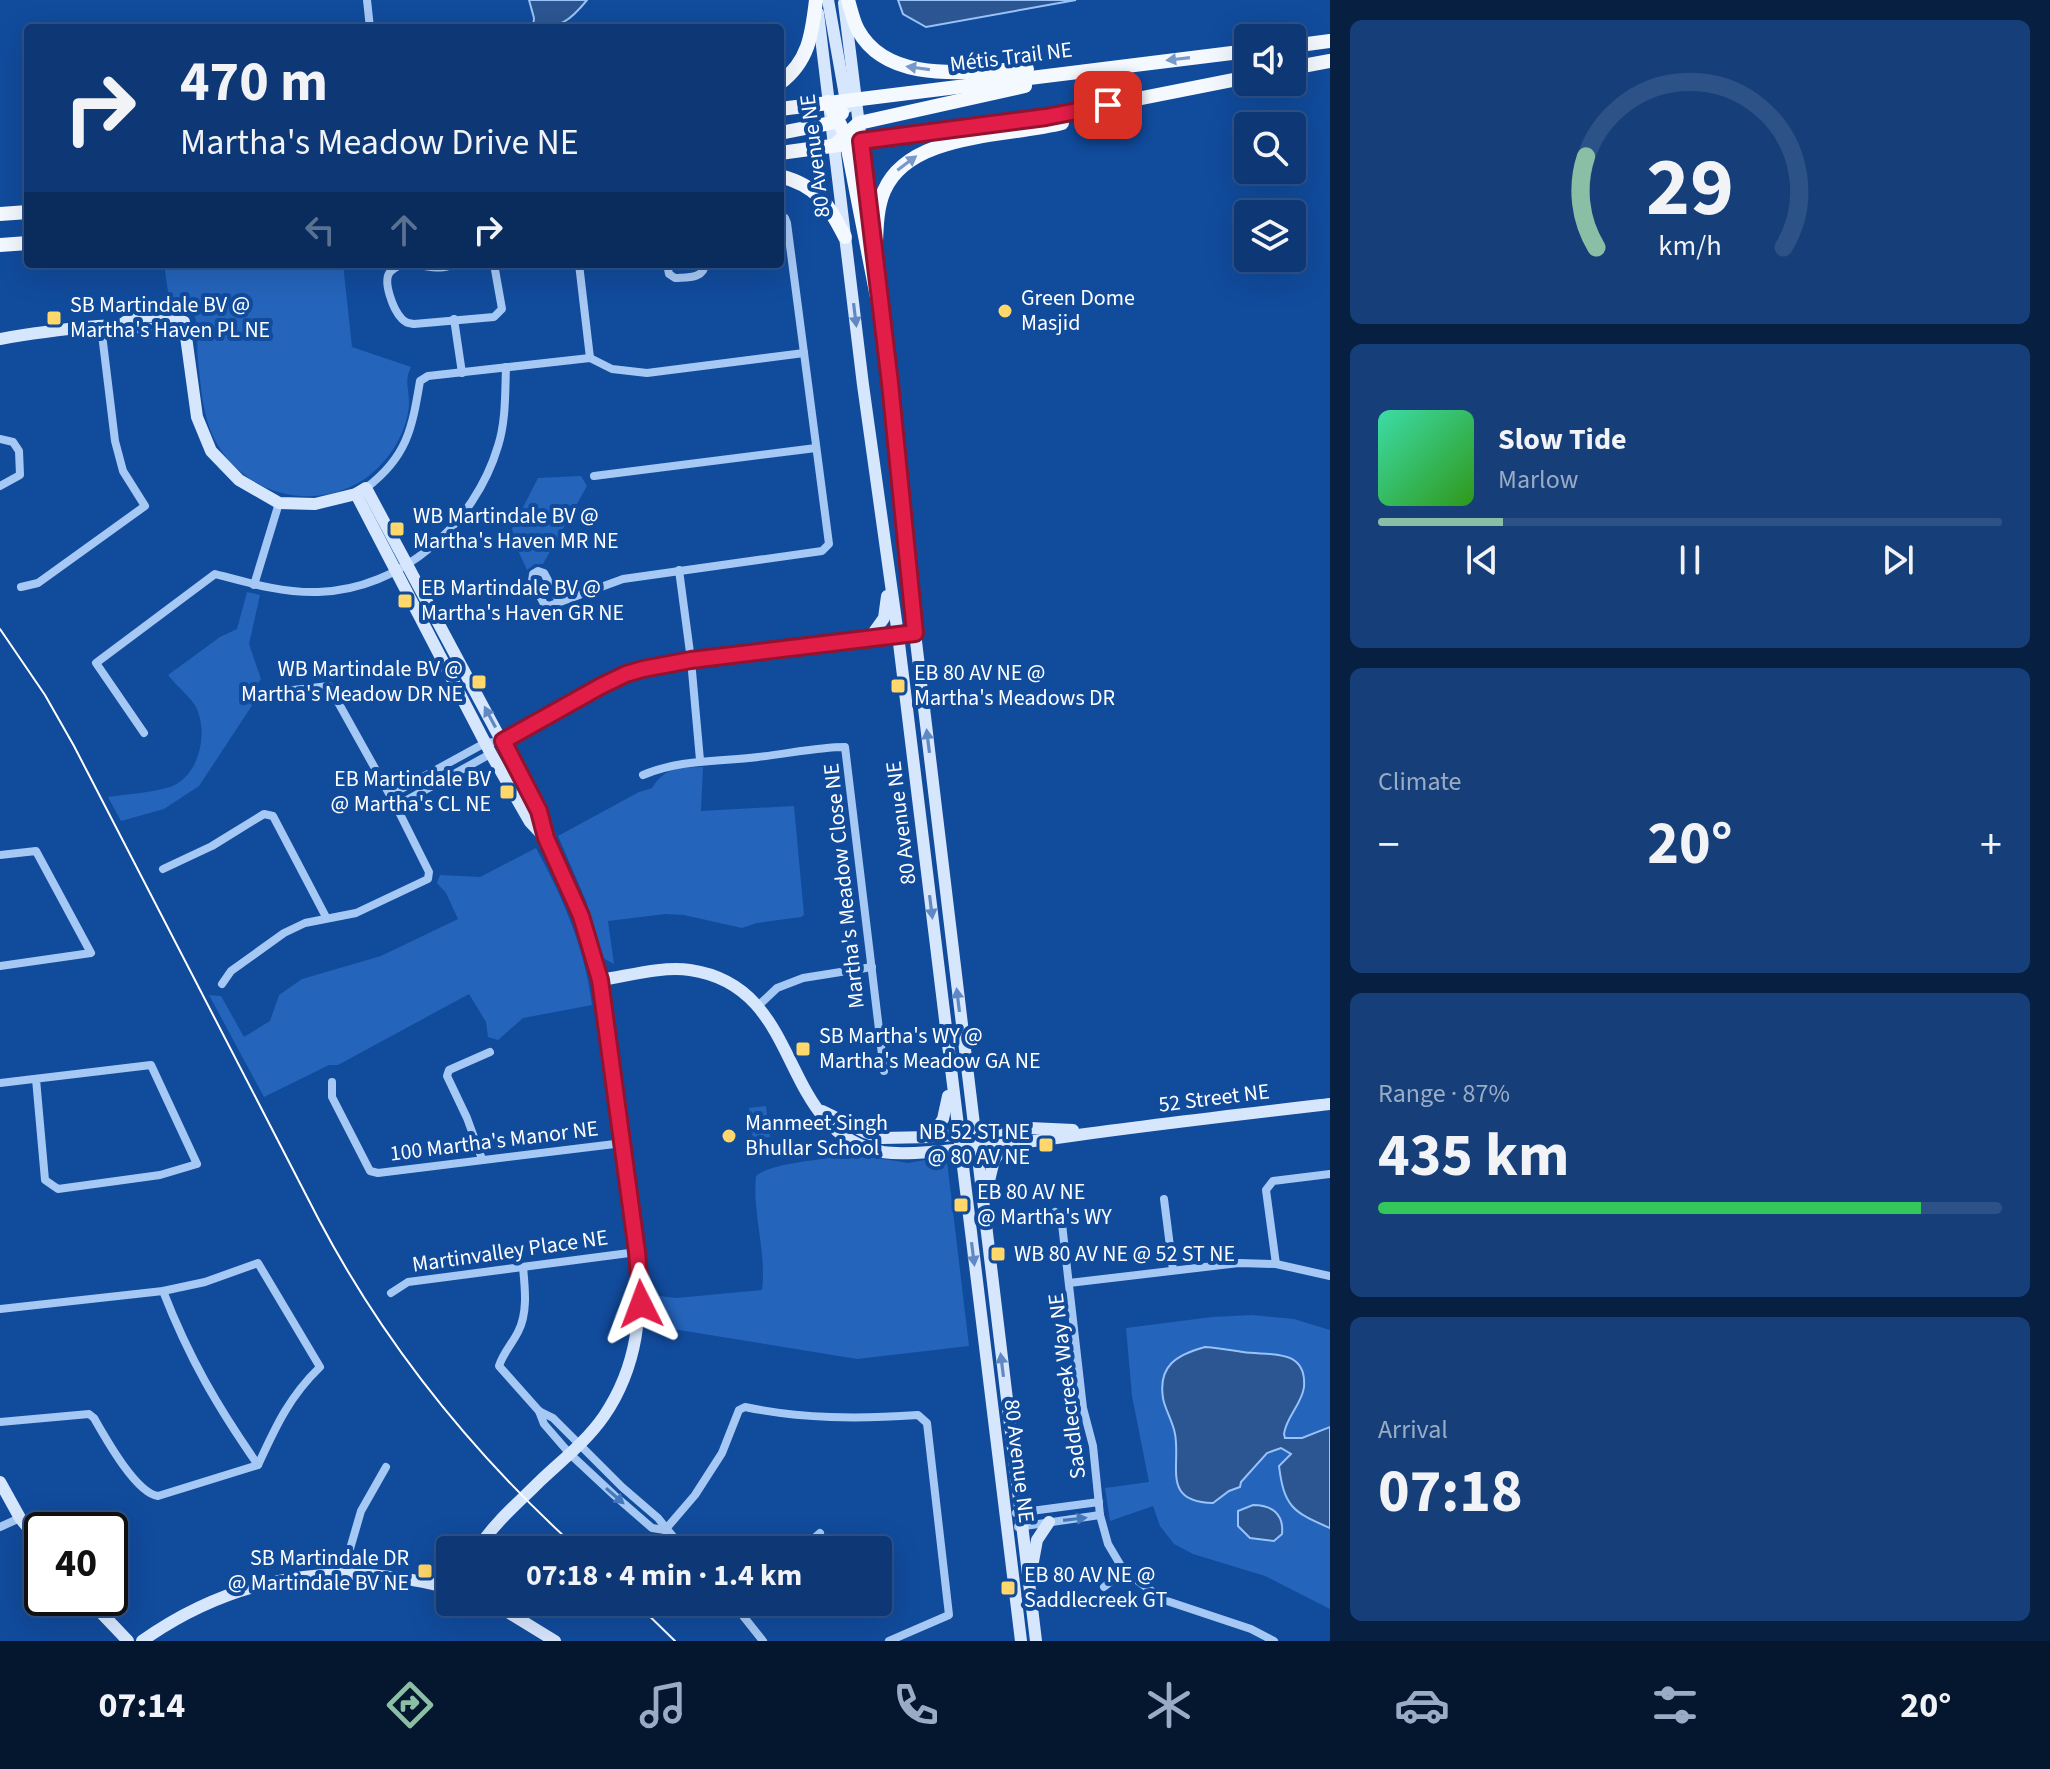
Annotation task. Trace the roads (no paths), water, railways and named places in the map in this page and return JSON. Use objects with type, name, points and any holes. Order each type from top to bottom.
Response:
[{"type":"main road","points":[[784,79],[802,62],[810,44],[816,0]]},
{"type":"main road","points":[[846,0],[857,29],[871,48],[905,67],[963,71],[1108,67]]},
{"type":"main road","points":[[1306,44],[1330,41]]},
{"type":"main road","name":"Métis Trail NE","points":[[784,109],[840,108],[1108,67],[1234,53]]},
{"type":"main road","points":[[1306,65],[1330,61]]},
{"type":"main road","points":[[784,152],[1108,67]]},
{"type":"main road","points":[[850,135],[1046,117],[1232,80]]},
{"type":"main road","points":[[875,259],[878,209],[884,190],[896,172],[922,153],[950,143],[1050,126],[1232,80]]},
{"type":"main road","points":[[784,131],[840,108],[850,135],[885,338]]},
{"type":"main road","points":[[784,177],[799,181],[822,198],[845,237]]},
{"type":"main road","points":[[0,214],[24,212]]},
{"type":"main road","points":[[0,245],[24,243]]},
{"type":"street","points":[[367,0],[370,24]]},
{"type":"street","name":"80 Avenue NE","points":[[816,0],[840,108],[850,135],[875,259],[915,633],[1036,1641]]},
{"type":"street","points":[[828,0],[840,108]]},
{"type":"street","name":"80 Avenue NE","points":[[840,108],[846,0]]},
{"type":"street","name":"80 Avenue NE","points":[[850,135],[845,237],[898,635],[1021,1641]]},
{"type":"street","points":[[559,601],[623,579],[826,549],[829,544],[784,218]]},
{"type":"street","points":[[395,268],[386,277],[387,284],[400,317],[406,322],[494,317],[499,314],[502,309],[495,268]]},
{"type":"street","points":[[579,268],[590,358]]},
{"type":"street","points":[[668,268],[669,274],[675,278],[699,275],[704,268]]},
{"type":"street","points":[[0,339],[121,325],[128,319],[168,316],[184,322],[197,417],[211,451],[239,480],[279,503],[315,504],[361,491],[395,460],[412,429],[420,381],[428,376],[590,358],[612,369],[647,373],[804,353]]},
{"type":"street","points":[[454,319],[462,373]]},
{"type":"street","points":[[21,587],[38,583],[145,506],[123,471],[115,441],[101,326]]},
{"type":"street","points":[[144,733],[96,663],[215,574],[254,585],[320,592],[356,586],[402,569],[450,528],[486,481],[499,444],[505,409],[506,367]]},
{"type":"street","points":[[0,439],[13,442],[19,451],[20,475],[0,486]]},
{"type":"street","points":[[594,476],[816,448]]},
{"type":"street","points":[[361,491],[488,748],[530,822],[546,838]]},
{"type":"street","points":[[254,585],[279,503]]},
{"type":"street","points":[[869,639],[884,618],[889,565]]},
{"type":"street","points":[[402,569],[503,741],[539,811],[546,838],[581,916],[600,980],[637,1252],[640,1310],[634,1352],[604,1416],[487,1536]]},
{"type":"street","points":[[643,775],[660,767],[700,760],[679,570]]},
{"type":"street","points":[[390,795],[503,741],[626,674],[691,660],[915,633]]},
{"type":"street","points":[[222,984],[231,971],[284,933],[326,917],[356,913],[428,879],[429,872],[396,806],[329,686],[266,693]]},
{"type":"street","name":"Martha's Meadow Close NE","points":[[700,760],[730,760],[845,747],[884,1071]]},
{"type":"street","points":[[396,806],[488,748]]},
{"type":"street","points":[[163,869],[212,846],[264,814],[273,816],[326,917]]},
{"type":"street","points":[[0,855],[36,851],[91,953],[0,966]]},
{"type":"street","points":[[600,980],[687,970],[722,980],[759,1005],[777,988],[803,978],[872,967]]},
{"type":"street","name":"52 Street NE","points":[[759,1005],[773,1025],[797,1077],[835,1131],[855,1143],[884,1152],[1004,1146],[1330,1104]]},
{"type":"street","points":[[482,1159],[447,1076],[449,1070],[490,1052]]},
{"type":"street","points":[[0,1083],[151,1065],[197,1164],[160,1175],[58,1189],[45,1180],[36,1079]]},
{"type":"street","points":[[931,1137],[946,1113],[951,1073]]},
{"type":"street","name":"100 Martha's Manor NE","points":[[332,1082],[332,1097],[370,1171],[378,1173],[623,1143]]},
{"type":"street","name":"52 Street NE","points":[[819,1110],[882,1138],[1030,1128],[1102,1132]]},
{"type":"street","points":[[983,1208],[989,1172],[1004,1146]]},
{"type":"street","points":[[1276,1264],[1266,1190],[1273,1181],[1330,1174]]},
{"type":"street","points":[[1164,1199],[1173,1270]]},
{"type":"street","points":[[1055,1212],[1062,1224],[1069,1283]]},
{"type":"street","name":"Martinvalley Place NE","points":[[391,1293],[408,1282],[637,1252]]},
{"type":"street","points":[[0,1309],[163,1291],[205,1282],[258,1263],[320,1367],[299,1387],[284,1409],[258,1465],[158,1496],[149,1495],[134,1479],[89,1414],[0,1422]]},
{"type":"street","name":"Saddlecreek Way NE","points":[[1274,1641],[1251,1629],[1164,1600],[1124,1571],[1108,1544],[1100,1515],[1093,1446],[1083,1408],[1069,1283],[1239,1263],[1276,1264],[1330,1276]]},
{"type":"street","points":[[523,1267],[526,1300],[520,1330],[502,1356],[499,1366],[539,1411],[553,1418],[575,1449],[658,1518],[671,1536]]},
{"type":"street","points":[[163,1291],[184,1346],[222,1413],[258,1465]]},
{"type":"street","points":[[665,1530],[695,1495],[722,1453],[739,1410],[745,1407],[819,1418],[871,1419],[918,1415],[927,1423],[949,1615],[889,1641]]},
{"type":"street","points":[[343,1573],[361,1511],[386,1467]]},
{"type":"street","points":[[0,1482],[24,1523]]},
{"type":"street","points":[[1005,1514],[1099,1502]]},
{"type":"street","points":[[1007,1528],[1100,1515]]},
{"type":"street","points":[[0,1527],[20,1518]]},
{"type":"street","points":[[1030,1594],[1037,1540],[1049,1522]]},
{"type":"street","points":[[817,1536],[820,1533]]},
{"type":"street","points":[[1104,1587],[1124,1571]]},
{"type":"street","points":[[142,1641],[168,1623],[228,1594],[288,1578],[343,1573],[396,1576],[436,1585]]},
{"type":"street","points":[[104,1616],[128,1641]]},
{"type":"street","points":[[514,1616],[555,1641]]},
{"type":"street","points":[[745,1616],[763,1641]]},
{"type":"tram line","points":[[0,629],[45,695],[74,746],[345,1266],[434,1396],[503,1476],[564,1536]]},
{"type":"tram line","points":[[649,1616],[675,1641]]},
{"type":"place","name":"Green Dome Masjid","points":[[1005,311]]},
{"type":"place","name":"SB Martindale BV @ Martha's Haven PL NE","points":[[54,318]]},
{"type":"place","name":"WB Martindale BV @ Martha's Haven MR NE","points":[[397,529]]},
{"type":"place","name":"EB Martindale BV @ Martha's Haven GR NE","points":[[405,601]]},
{"type":"place","name":"WB Martindale BV @ Martha's Meadow DR NE","points":[[479,682]]},
{"type":"place","name":"EB 80 AV NE @ Martha's Meadows DR","points":[[898,686]]},
{"type":"place","name":"EB Martindale BV @ Martha's CL NE","points":[[507,792]]},
{"type":"place","name":"SB Martha's WY @ Martha's Meadow GA NE","points":[[803,1049]]},
{"type":"place","name":"Manmeet Singh Bhullar School","points":[[729,1136]]},
{"type":"place","name":"NB 52 ST NE @ 80 AV NE","points":[[1046,1145]]},
{"type":"place","name":"EB 80 AV NE @ Martha's WY","points":[[961,1205]]},
{"type":"place","name":"WB 80 AV NE @ 52 ST NE","points":[[998,1254]]},
{"type":"place","name":"SB Martindale DR @ Martindale BV NE","points":[[425,1571]]},
{"type":"place","name":"EB 80 AV NE @ Saddlecreek GT","points":[[1008,1588]]}]
